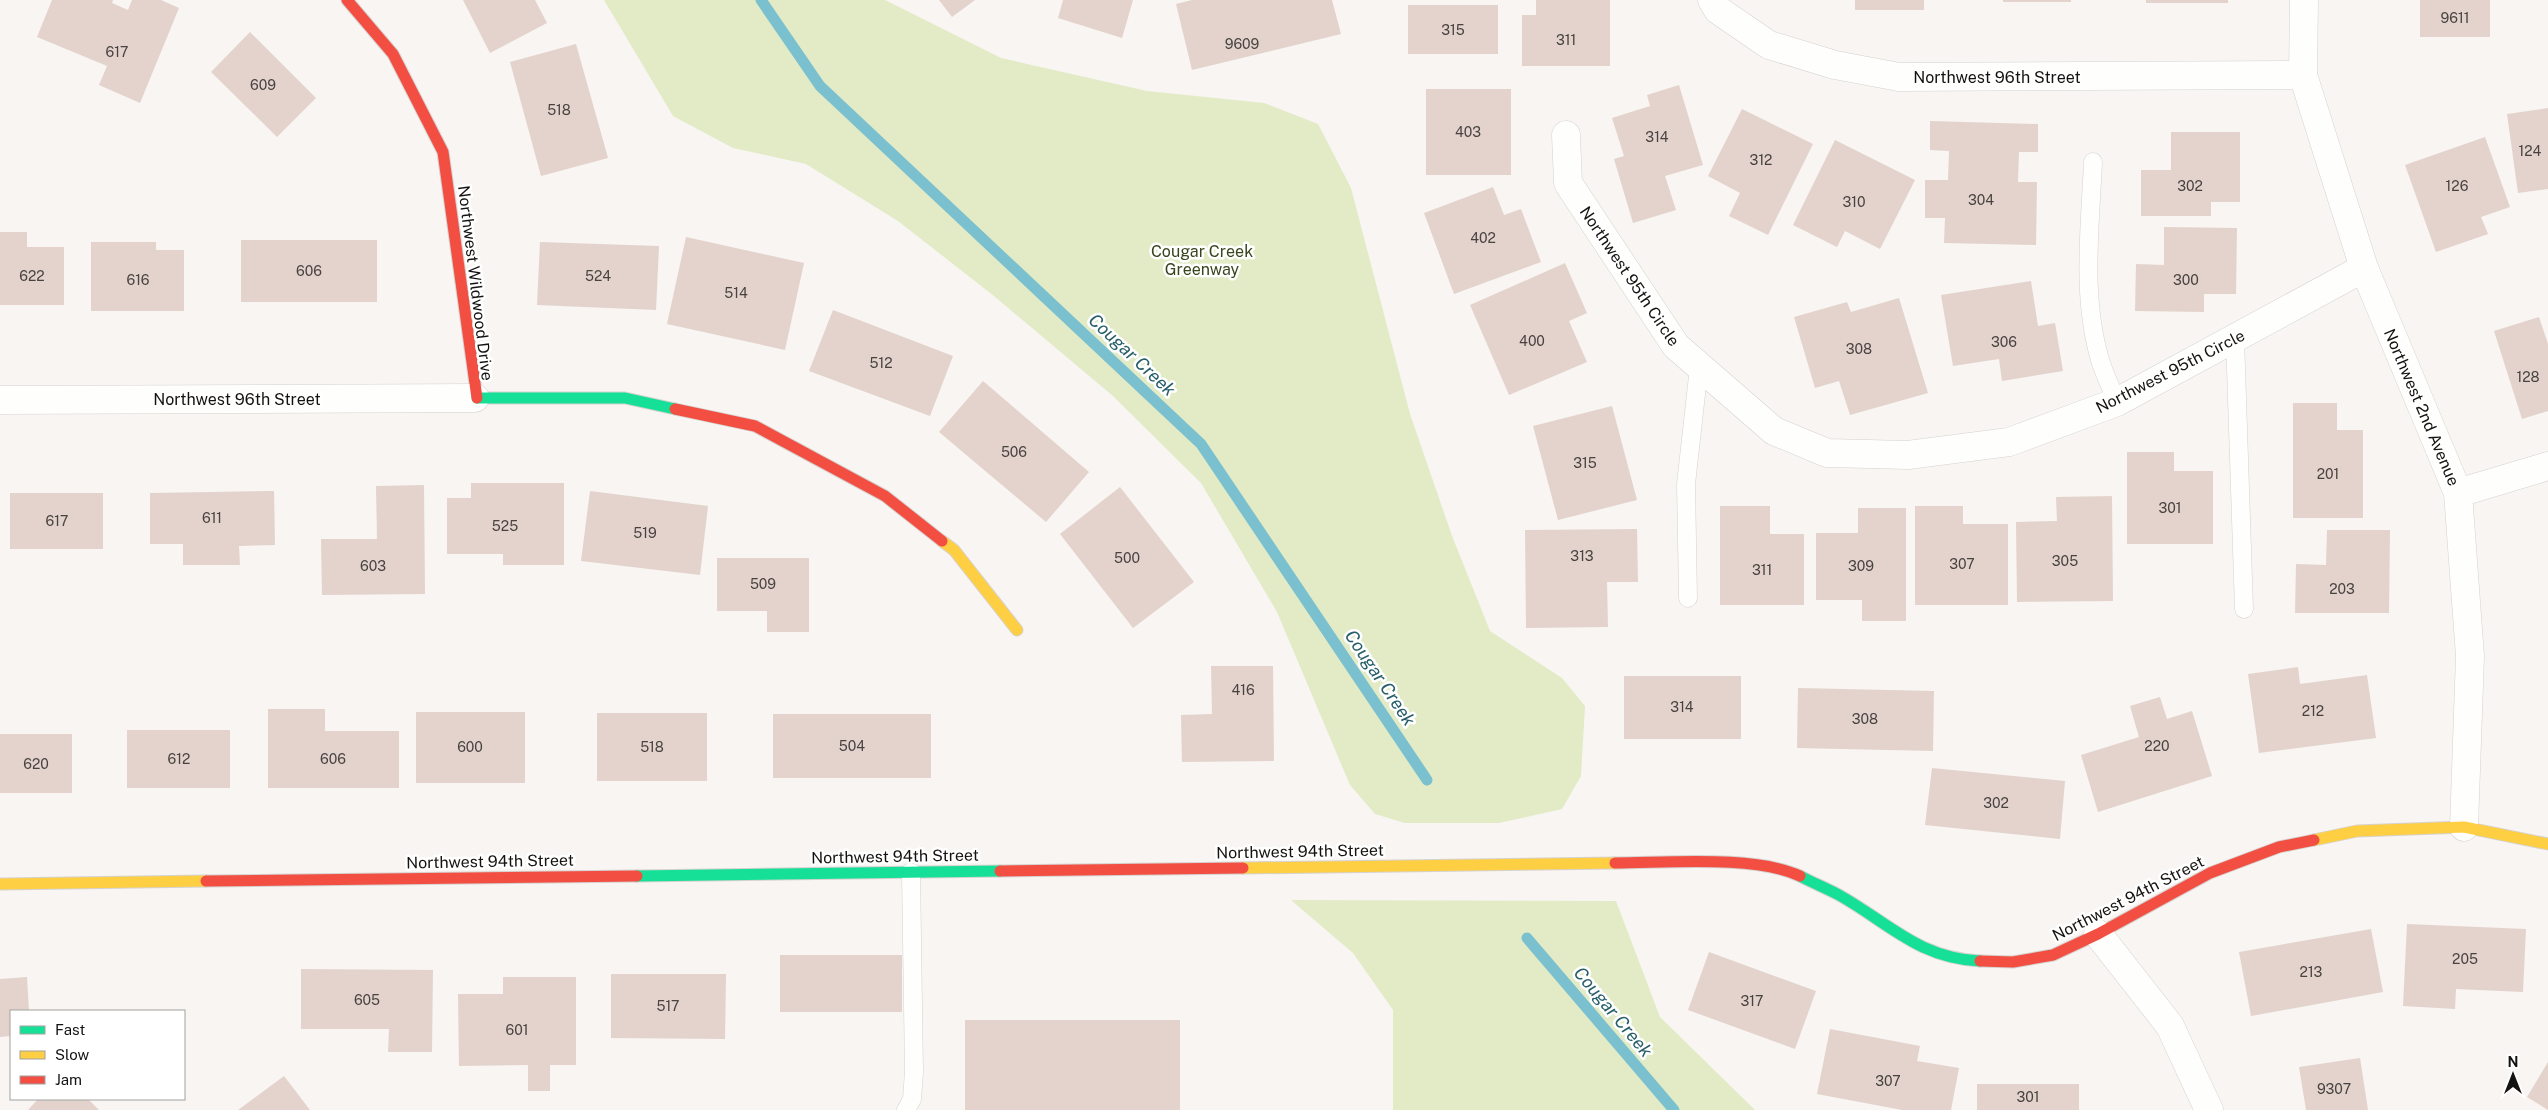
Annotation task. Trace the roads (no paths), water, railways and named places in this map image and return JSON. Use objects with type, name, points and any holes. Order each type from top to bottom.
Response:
[{"type":"street","name":"Northwest Wildwood Drive","points":[[347,0],[394,54],[443,152],[474,398],[625,398],[755,426],[892,502],[954,550],[1017,630]]},
{"type":"street","name":"Northwest 96th Street","points":[[1712,0],[1718,10],[1769,45],[1835,65],[1899,77],[2303,75]]},
{"type":"street","name":"Northwest 2nd Avenue","points":[[2304,0],[2303,75],[2364,268],[2458,493],[2470,656],[2464,827]]},
{"type":"street","name":"Northwest 95th Circle","points":[[1566,135],[1568,183],[1676,346],[1774,431],[1827,453],[1908,455],[2009,442],[2117,402],[2364,268]]},
{"type":"street","name":"Northwest 96th Street","points":[[0,400],[474,398]]},
{"type":"street","points":[[2458,493],[2548,466]]},
{"type":"street","name":"Northwest 94th Street","points":[[0,884],[1729,862],[1788,871],[1839,895],[1918,946],[1962,960],[2013,962],[2053,955],[2098,934],[2210,873],[2278,847],[2357,831],[2464,827],[2548,844]]},
{"type":"street","points":[[2098,934],[2170,1026],[2209,1110]]},
{"type":"lane","points":[[2093,162],[2089,265],[2091,316],[2101,363],[2117,402]]},
{"type":"lane","points":[[2235,338],[2244,610]]},
{"type":"lane","points":[[1688,598],[1686,484],[1700,367]]},
{"type":"lane","points":[[906,1110],[912,1099],[914,1072],[911,872]]},
{"type":"waterway","name":"Cougar Creek","points":[[761,0],[820,86],[1201,444],[1427,780]]},
{"type":"waterway","name":"Cougar Creek","points":[[1527,938],[1674,1110]]},
{"type":"park label","name":"Cougar Creek Greenway","points":[[1202,260]]}]
